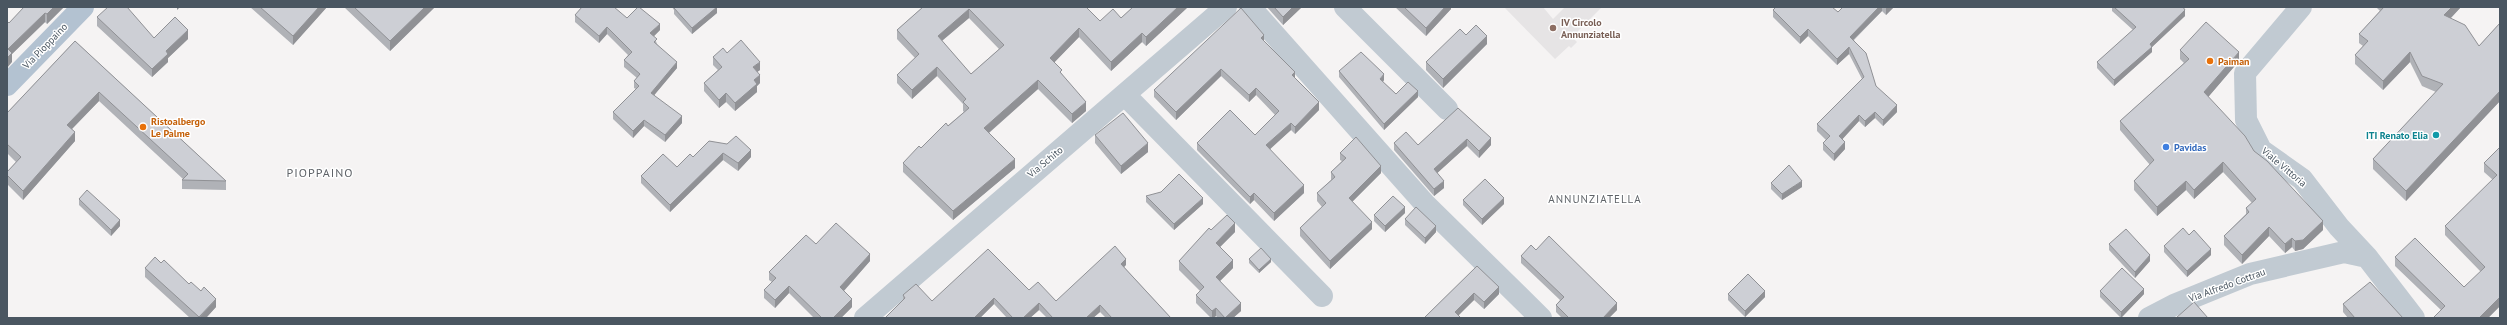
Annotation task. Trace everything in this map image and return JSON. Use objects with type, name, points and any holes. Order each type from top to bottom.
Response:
[{"type":"main road","name":"Via Pioppaino","points":[[7,85],[83,7]]},
{"type":"street","name":"Via Schito","points":[[865,318],[1226,7]]},
{"type":"street","points":[[1250,7],[1425,204],[1541,318]]},
{"type":"street","points":[[1345,7],[1447,110]]},
{"type":"street","name":"Viale Vittoria","points":[[2301,7],[2245,73],[2246,120],[2261,150],[2302,179],[2361,256]]},
{"type":"street","points":[[1125,95],[1322,296]]},
{"type":"street","name":"Via Alfredo Cottrau","points":[[2149,318],[2174,305],[2250,274],[2344,252],[2361,256]]},
{"type":"street","points":[[2361,256],[2414,318]]},
{"type":"shaded area","name":"IV Circolo Annunziatella","points":[[1504,7],[1543,7],[1553,19],[1565,7],[1602,7],[1572,37],[1577,42],[1571,48],[1569,46],[1555,59]]},
{"type":"building","points":[[24,7],[54,7],[47,14],[45,13],[8,49],[12,53],[7,58],[7,21],[9,23]]},
{"type":"building","points":[[108,7],[127,7],[154,38],[175,17],[188,30],[166,51],[168,54],[152,69],[97,17]]},
{"type":"building","points":[[260,7],[319,7],[293,36]]},
{"type":"building","points":[[354,7],[425,7],[390,41]]},
{"type":"building","points":[[582,7],[614,7],[627,18],[639,7],[660,24],[650,33],[657,39],[654,42],[677,62],[651,93],[682,116],[665,135],[644,120],[633,131],[613,112],[639,86],[634,81],[640,74],[624,60],[632,52],[607,27],[599,36],[575,15]]},
{"type":"building","points":[[717,7],[692,28],[674,8]]},
{"type":"building","points":[[923,7],[1086,7],[1100,21],[1113,9],[1121,18],[1133,7],[1178,7],[1146,37],[1142,33],[1111,62],[1079,28],[1050,58],[1062,70],[1060,72],[1086,102],[1072,114],[1038,80],[984,128],[1015,159],[953,211],[903,163],[919,146],[921,148],[946,123],[948,126],[969,108],[963,102],[966,99],[937,67],[912,90],[897,75],[919,54],[897,30]],"holes":[[[969,9],[1004,45],[971,74],[938,36]]]},
{"type":"building","points":[[1274,7],[1293,7],[1283,17]]},
{"type":"building","points":[[1404,7],[1445,7],[1426,28]]},
{"type":"building","points":[[1776,7],[1832,7],[1838,12],[1843,7],[1879,7],[1850,37],[1866,53],[1876,86],[1897,105],[1883,120],[1875,112],[1865,121],[1859,115],[1839,136],[1845,142],[1834,154],[1823,143],[1830,136],[1817,124],[1864,77],[1849,47],[1837,59],[1808,29],[1800,37],[1773,10]]},
{"type":"building","points":[[2114,7],[2183,7],[2185,10],[2150,44],[2152,47],[2114,80],[2097,62],[2136,27]]},
{"type":"building","name":"ITI Renato Elia","points":[[2384,7],[2452,7],[2444,15],[2465,25],[2479,46],[2500,23],[2500,91],[2406,191],[2373,159],[2443,84],[2422,76],[2410,52],[2383,81],[2355,55],[2368,41],[2359,34]]},
{"type":"building","points":[[1241,8],[1264,35],[1261,38],[1295,72],[1292,75],[1319,102],[1295,127],[1291,123],[1266,145],[1304,185],[1274,213],[1254,193],[1250,197],[1197,143],[1230,110],[1255,135],[1279,111],[1256,88],[1249,95],[1221,69],[1176,112],[1154,90]]},
{"type":"building","points":[[2206,22],[2239,52],[2204,92],[2245,136],[2254,151],[2267,161],[2323,221],[2303,240],[2295,241],[2292,238],[2285,244],[2269,227],[2242,255],[2224,236],[2249,212],[2246,208],[2256,199],[2223,162],[2194,190],[2186,181],[2157,207],[2134,181],[2154,160],[2120,121],[2189,59],[2180,50]]},
{"type":"building","points":[[1476,25],[1487,36],[1443,79],[1426,62],[1460,29],[1466,35]]},
{"type":"building","points":[[741,40],[760,62],[753,67],[760,75],[754,80],[757,84],[735,103],[726,93],[719,100],[704,83],[722,67],[713,57],[723,48],[727,53]]},
{"type":"building","points":[[75,41],[226,181],[182,180],[188,174],[99,92],[67,125],[75,132],[23,191],[7,175],[7,172],[21,157],[7,144],[7,113]]},
{"type":"building","points":[[1361,52],[1384,74],[1380,79],[1396,94],[1408,82],[1418,91],[1384,124],[1339,71]]},
{"type":"building","points":[[1458,108],[1491,138],[1479,151],[1467,139],[1434,169],[1444,181],[1434,189],[1394,143],[1406,132],[1418,145]]},
{"type":"building","points":[[1123,113],[1148,143],[1121,166],[1095,135]]},
{"type":"building","points":[[736,136],[751,150],[738,163],[723,153],[670,205],[641,176],[663,154],[677,167],[690,154],[693,157],[709,141],[727,144]]},
{"type":"building","points":[[1356,137],[1381,166],[1349,198],[1372,222],[1330,261],[1300,228],[1326,203],[1317,193],[1335,177],[1331,172],[1346,158],[1340,153]]},
{"type":"building","points":[[2500,147],[2500,297],[2479,318],[2433,318],[2445,306],[2395,257],[2415,238],[2464,287],[2485,267],[2445,226],[2497,175],[2484,163]]},
{"type":"building","points":[[1789,165],[1802,181],[1782,194],[1771,183]]},
{"type":"building","points":[[1179,174],[1203,198],[1174,224],[1146,196],[1161,192]]},
{"type":"building","points":[[1485,179],[1504,198],[1482,219],[1463,200]]},
{"type":"building","points":[[87,190],[120,220],[111,230],[79,199]]},
{"type":"building","points":[[1393,196],[1405,207],[1385,226],[1374,215]]},
{"type":"building","points":[[1416,207],[1436,226],[1425,238],[1405,219]]},
{"type":"building","points":[[1227,215],[1235,223],[1216,243],[1233,260],[1216,277],[1241,303],[1225,318],[1216,308],[1212,311],[1196,295],[1204,287],[1179,261],[1209,228],[1211,230]]},
{"type":"building","points":[[836,223],[870,254],[840,287],[852,299],[833,318],[822,318],[789,286],[775,300],[764,290],[776,278],[769,272],[806,235],[816,244]]},
{"type":"building","points":[[2183,228],[2189,235],[2194,230],[2211,249],[2187,271],[2164,246]]},
{"type":"building","points":[[2126,229],[2150,255],[2135,272],[2109,244]]},
{"type":"building","points":[[1549,236],[1617,303],[1603,318],[1569,318],[1556,305],[1564,297],[1521,256],[1531,245],[1536,250]]},
{"type":"building","points":[[1115,246],[1126,259],[1121,264],[1171,318],[1112,318],[1100,305],[1086,318],[1053,318],[1039,303],[1023,318],[1013,318],[994,298],[975,317],[976,318],[885,318],[905,298],[903,295],[916,284],[932,301],[988,249],[1029,290],[1038,282],[1056,301]]},
{"type":"building","points":[[1261,248],[1271,259],[1259,270],[1249,259]]},
{"type":"building","points":[[155,257],[161,263],[164,260],[189,284],[191,282],[201,291],[204,287],[216,299],[199,317],[145,268]]},
{"type":"building","points":[[1477,266],[1499,287],[1484,302],[1474,293],[1455,312],[1461,318],[1424,318]]},
{"type":"building","points":[[2122,268],[2144,289],[2121,312],[2100,291]]},
{"type":"building","points":[[1748,274],[1765,291],[1745,311],[1728,294]]},
{"type":"building","points":[[2370,282],[2403,318],[2355,318],[2343,304]]},
{"type":"building","points":[[2194,302],[2208,318],[2176,318]]},
{"type":"place","name":"IV Circolo Annunziatella","points":[[1553,28]]},
{"type":"place","name":"Paiman","points":[[2210,61]]},
{"type":"place","name":"Ristoalbergo Le Palme","points":[[143,127]]},
{"type":"place","name":"ITI Renato Elia","points":[[2436,135]]},
{"type":"place","name":"Pavidas","points":[[2166,147]]},
{"type":"district","name":"PIOPPAINO","points":[[320,172]]},
{"type":"district","name":"ANNUNZIATELLA","points":[[1595,199]]}]
